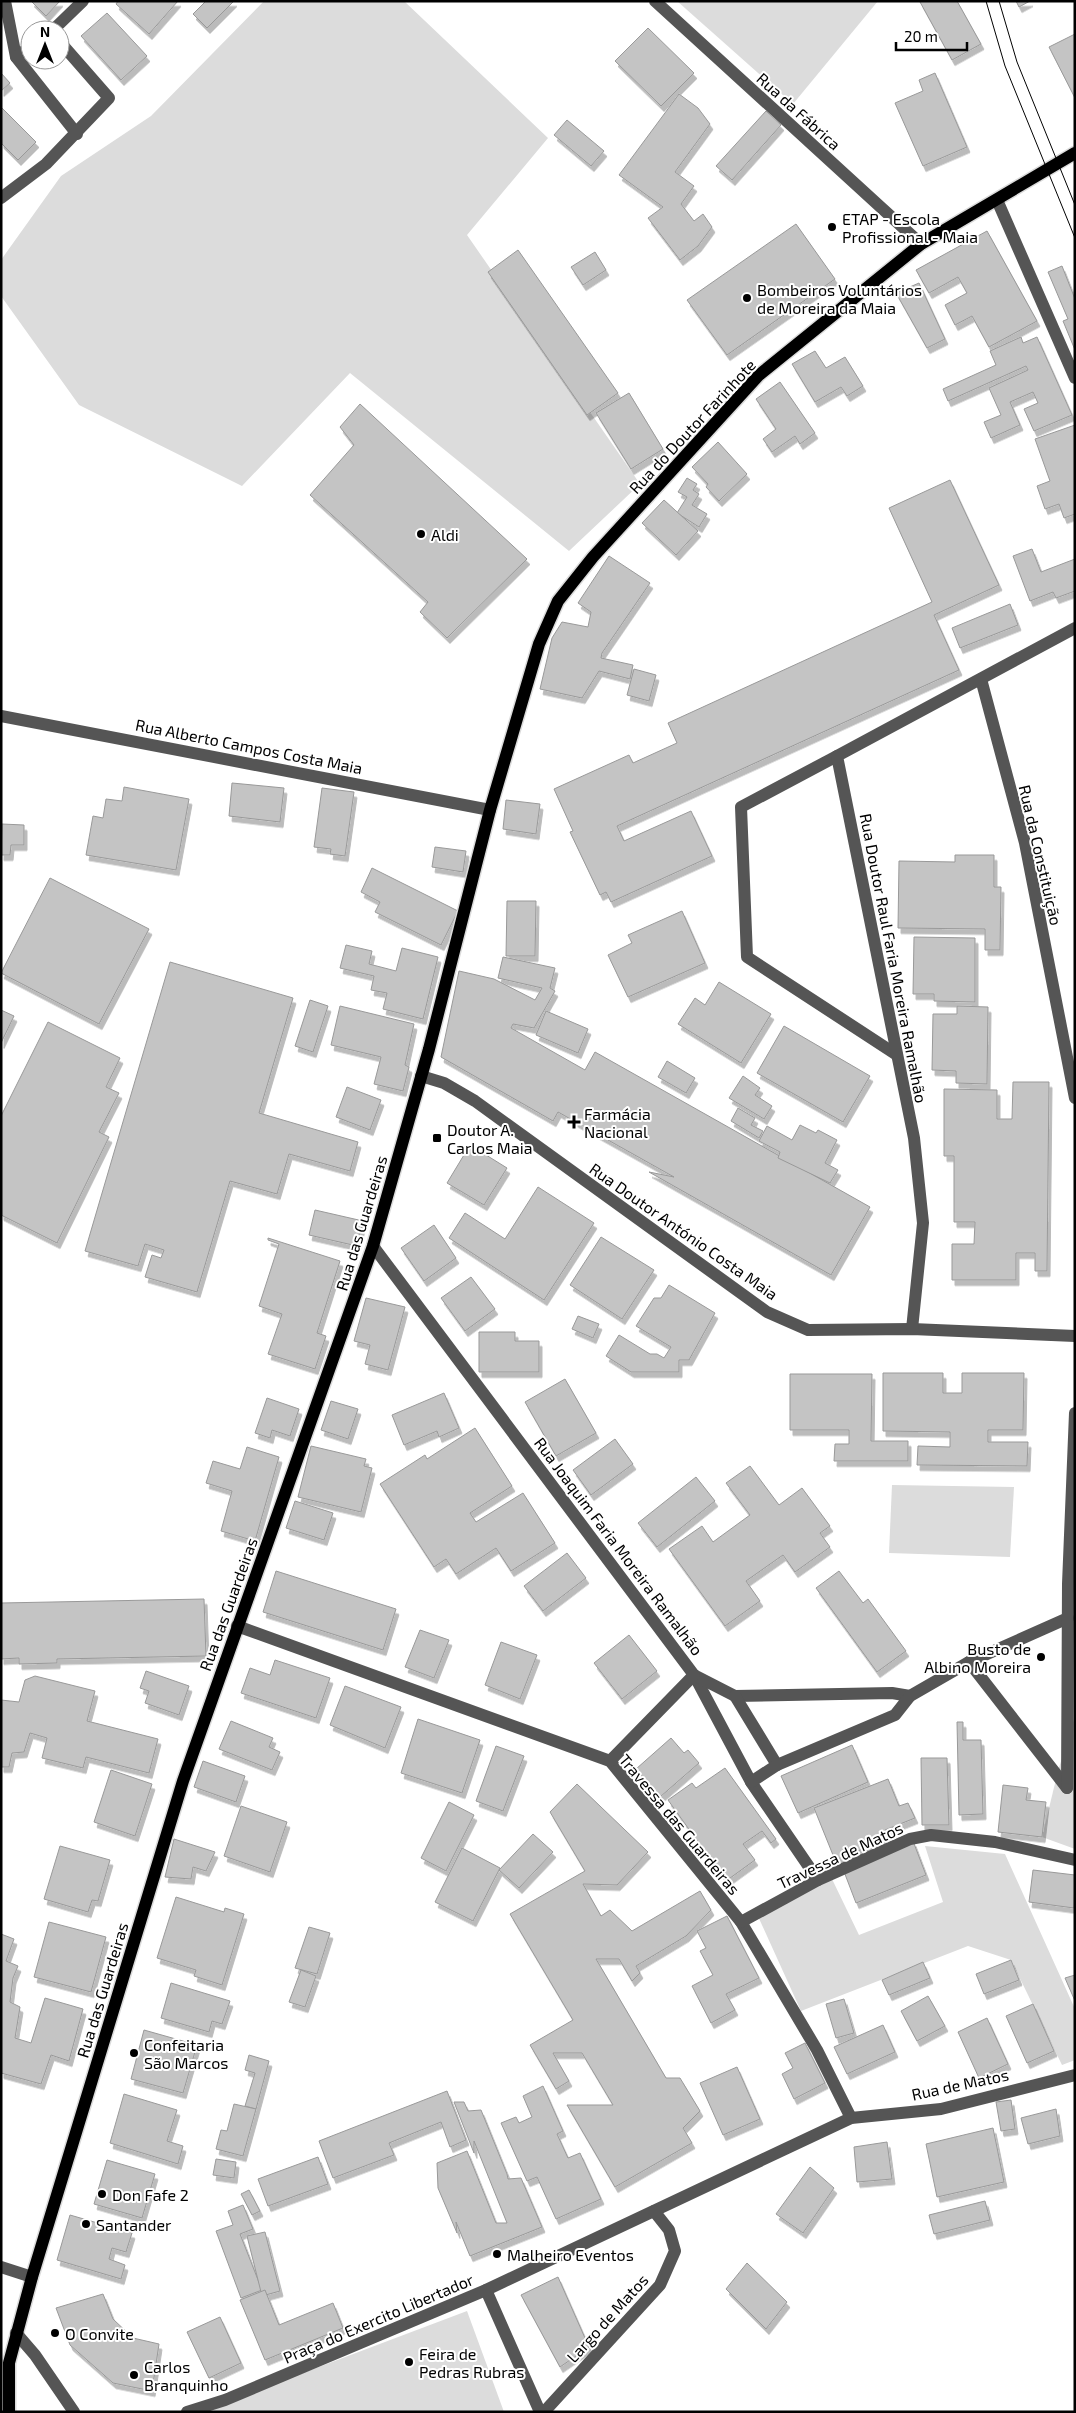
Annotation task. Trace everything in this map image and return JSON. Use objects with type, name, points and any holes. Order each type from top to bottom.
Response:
[{"type":"main road","name":"Rua do Doutor Farinhote","points":[[490,810],[538,644],[558,601],[593,557],[759,375],[921,244],[1075,152]]},
{"type":"main road","name":"Rua das Guardeiras","points":[[10,2412],[9,2363],[32,2277],[183,1781],[373,1246],[421,1076],[490,810]]},
{"type":"street","points":[[5,1],[16,57],[77,134]]},
{"type":"street","points":[[63,20],[82,1]]},
{"type":"street","name":"Rua da Fábrica","points":[[655,1],[921,244]]},
{"type":"street","points":[[1,198],[46,164],[77,134],[109,98],[70,53]]},
{"type":"street","points":[[16,57],[20,54]]},
{"type":"street","points":[[997,200],[1075,378]]},
{"type":"street","points":[[897,1056],[746,957],[741,807],[1075,628]]},
{"type":"street","name":"Rua da Constituição","points":[[981,679],[1025,843],[1075,1098]]},
{"type":"street","name":"Rua Alberto Campos Costa Maia","points":[[1,716],[490,810]]},
{"type":"street","name":"Rua Doutor Raul Faria Moreira Ramalhão","points":[[837,756],[914,1138],[923,1223],[912,1329]]},
{"type":"street","name":"Rua Doutor António Costa Maia","points":[[421,1076],[444,1083],[475,1101],[768,1312],[808,1330],[912,1329],[1075,1336]]},
{"type":"street","name":"Rua Joaquim Faria Moreira Ramalhão","points":[[373,1246],[694,1674],[751,1782],[818,1880]]},
{"type":"street","points":[[969,1662],[1067,1788],[1072,1665],[1068,1618],[1071,1584],[1075,1412]]},
{"type":"street","points":[[751,1782],[777,1765],[895,1715],[910,1696],[969,1662],[1068,1618]]},
{"type":"street","name":"Travessa das Guardeiras","points":[[237,1626],[610,1762],[740,1922],[817,2050],[851,2118]]},
{"type":"street","points":[[610,1762],[694,1674],[734,1696],[777,1765]]},
{"type":"street","points":[[734,1696],[892,1693],[910,1696]]},
{"type":"street","name":"Travessa de Matos","points":[[740,1922],[818,1880],[910,1839],[931,1835],[995,1842],[1075,1860]]},
{"type":"street","name":"Rua de Matos","points":[[851,2118],[941,2109],[1075,2075]]},
{"type":"street","points":[[486,2290],[851,2118]]},
{"type":"street","name":"Largo de Matos","points":[[544,2412],[660,2285],[675,2251],[669,2230],[654,2211]]},
{"type":"street","points":[[1,2267],[32,2277]]},
{"type":"street","name":"Praça do Exercito Libertador","points":[[187,2412],[225,2400],[486,2290],[540,2412]]},
{"type":"street","points":[[16,2333],[35,2355],[74,2412]]},
{"type":"shaded area","points":[[264,1],[404,1],[548,138],[467,235],[640,484],[569,551],[350,373],[242,486],[79,405],[1,296],[1,260],[61,176],[151,116]]},
{"type":"shaded area","points":[[677,1],[878,1],[793,104]]},
{"type":"shaded area","points":[[892,1485],[1014,1487],[1010,1557],[889,1553]]},
{"type":"shaded area","points":[[1075,1716],[1075,1849],[1042,1837],[1058,1771]]},
{"type":"shaded area","points":[[925,1846],[1005,1854],[1075,2009],[1075,2060],[1062,2065],[1011,1960],[968,1946],[801,2011],[757,1914],[832,1879],[859,1935],[943,1902]]},
{"type":"shaded area","name":"Feira de Pedras Rubras","points":[[467,2311],[504,2412],[200,2412]]},
{"type":"building","points":[[31,1],[60,1],[46,16]]},
{"type":"building","points":[[118,1],[178,1],[149,34],[116,4]]},
{"type":"building","points":[[206,1],[234,1],[207,28],[193,14]]},
{"type":"building","points":[[957,1],[981,44],[952,60],[920,2]]},
{"type":"building","points":[[1016,1],[1030,1],[1019,7]]},
{"type":"building","points":[[107,13],[147,56],[121,80],[81,36]]},
{"type":"building","points":[[648,28],[694,73],[661,106],[615,61]]},
{"type":"building","points":[[1075,34],[1075,98],[1049,47]]},
{"type":"building","points":[[1,73],[10,83],[1,91]]},
{"type":"building","points":[[935,73],[967,147],[923,166],[895,103],[923,91],[919,80]]},
{"type":"building","points":[[679,94],[698,108],[710,124],[675,172],[694,186],[681,204],[694,221],[703,214],[712,227],[698,246],[680,260],[648,218],[663,207],[619,175]]},
{"type":"building","points":[[1,107],[36,142],[18,160],[1,143]]},
{"type":"building","points":[[766,111],[781,125],[732,180],[716,166]]},
{"type":"building","points":[[567,120],[604,151],[591,166],[554,135]]},
{"type":"building","points":[[796,224],[835,279],[727,355],[687,300]]},
{"type":"building","points":[[987,231],[1037,321],[989,347],[972,316],[955,325],[945,305],[967,293],[958,277],[929,293],[916,270]]},
{"type":"building","points":[[518,250],[618,393],[587,415],[488,272]]},
{"type":"building","points":[[595,252],[606,270],[583,285],[571,267]]},
{"type":"building","points":[[1062,266],[1075,299],[1075,350],[1063,321],[1068,319],[1048,272]]},
{"type":"building","points":[[919,283],[945,339],[927,348],[896,293]]},
{"type":"building","points":[[1021,337],[1023,343],[1037,337],[1072,415],[1034,431],[1024,409],[1038,403],[1033,392],[1010,402],[1020,425],[991,438],[984,422],[1001,415],[989,388],[1028,370],[1026,366],[948,401],[943,389],[996,365],[990,351]]},
{"type":"building","points":[[815,351],[826,368],[845,357],[863,386],[847,396],[841,387],[815,402],[792,364]]},
{"type":"building","points":[[780,382],[815,433],[800,444],[795,436],[772,452],[763,439],[776,429],[756,399]]},
{"type":"building","points":[[629,393],[663,449],[631,469],[596,413]]},
{"type":"building","points":[[360,404],[527,559],[447,638],[420,612],[428,602],[310,495],[354,445],[340,427]]},
{"type":"building","points":[[1075,425],[1075,514],[1064,518],[1059,504],[1045,509],[1037,486],[1050,481],[1035,439]]},
{"type":"building","points":[[718,442],[747,474],[719,501],[706,487],[708,484],[692,467]]},
{"type":"building","points":[[687,478],[697,484],[693,490],[699,494],[692,505],[707,514],[699,527],[677,513],[687,497],[678,492]]},
{"type":"building","points":[[950,480],[999,585],[934,615],[959,670],[617,826],[624,841],[691,811],[712,856],[611,902],[606,892],[600,895],[570,832],[573,831],[554,789],[629,755],[633,763],[677,743],[668,723],[932,602],[889,508]]},
{"type":"building","points":[[664,500],[698,531],[676,555],[642,523]]},
{"type":"building","points":[[1032,549],[1041,572],[1075,559],[1075,591],[1056,598],[1053,592],[1030,601],[1013,556]]},
{"type":"building","points":[[609,556],[650,583],[602,653],[601,658],[633,665],[630,679],[599,671],[582,698],[540,689],[552,638],[562,622],[588,627],[591,612],[578,603]]},
{"type":"building","points":[[1010,604],[1018,625],[960,648],[952,628]]},
{"type":"building","points":[[634,669],[656,675],[649,701],[627,695]]},
{"type":"building","points":[[232,783],[284,788],[280,822],[229,816]]},
{"type":"building","points":[[124,787],[189,799],[176,870],[86,855],[93,816],[103,818],[106,799],[122,801]]},
{"type":"building","points":[[322,788],[354,792],[345,856],[330,854],[331,849],[314,847]]},
{"type":"building","points":[[506,800],[540,804],[536,834],[503,829]]},
{"type":"building","points":[[2,824],[24,825],[24,845],[11,845],[10,855],[1,855]]},
{"type":"building","points":[[435,847],[466,851],[463,872],[432,867]]},
{"type":"building","points":[[955,855],[994,855],[994,887],[1001,887],[1000,950],[985,950],[985,929],[898,928],[899,861],[955,862]]},
{"type":"building","points":[[372,868],[458,911],[441,945],[375,912],[380,902],[361,892]]},
{"type":"building","points":[[50,878],[149,929],[99,1024],[1,973]]},
{"type":"building","points":[[507,901],[536,901],[535,956],[506,956]]},
{"type":"building","points":[[682,911],[705,963],[628,997],[608,955],[632,943],[628,935]]},
{"type":"building","points":[[914,937],[975,938],[975,1002],[934,1001],[934,994],[913,994]]},
{"type":"building","points":[[346,945],[372,951],[369,964],[396,971],[402,948],[438,957],[423,1019],[383,1009],[387,993],[371,990],[374,976],[340,968]]},
{"type":"building","points":[[503,957],[555,968],[550,988],[555,991],[534,1028],[513,1024],[511,1028],[585,1070],[595,1052],[870,1207],[831,1275],[649,1172],[674,1177],[558,1112],[553,1121],[441,1057],[459,971],[494,979],[535,1000],[542,988],[498,978]]},
{"type":"building","points":[[170,962],[293,998],[259,1113],[358,1142],[350,1171],[289,1154],[277,1194],[230,1181],[197,1292],[145,1277],[152,1255],[161,1258],[164,1250],[145,1244],[138,1266],[85,1251]]},
{"type":"building","points":[[719,982],[771,1014],[741,1063],[678,1024],[695,998],[705,1005]]},
{"type":"building","points":[[310,1000],[328,1006],[313,1052],[295,1046]]},
{"type":"building","points":[[340,1006],[414,1024],[405,1065],[409,1067],[403,1091],[374,1084],[381,1057],[331,1045]]},
{"type":"building","points":[[957,1006],[988,1007],[987,1084],[956,1083],[956,1071],[932,1070],[933,1014],[957,1014]]},
{"type":"building","points":[[1,1010],[14,1016],[1,1043]]},
{"type":"building","points":[[546,1011],[588,1029],[578,1053],[536,1035]]},
{"type":"building","points":[[48,1022],[120,1058],[106,1087],[119,1093],[99,1132],[109,1137],[57,1243],[1,1215],[1,1116]]},
{"type":"building","points":[[784,1026],[870,1076],[843,1122],[757,1073]]},
{"type":"building","points":[[667,1061],[695,1078],[686,1093],[658,1077]]},
{"type":"building","points":[[743,1076],[760,1088],[755,1095],[772,1106],[764,1119],[729,1098]]},
{"type":"building","points":[[1013,1082],[1049,1082],[1047,1271],[1035,1271],[1035,1253],[1016,1253],[1016,1280],[952,1280],[952,1244],[974,1244],[975,1222],[954,1222],[954,1156],[944,1156],[944,1089],[997,1090],[997,1119],[1012,1119]]},
{"type":"building","points":[[347,1087],[381,1100],[370,1130],[336,1117]]},
{"type":"building","points":[[738,1108],[755,1118],[751,1125],[763,1131],[759,1138],[731,1121]]},
{"type":"building","points":[[800,1125],[816,1133],[818,1130],[837,1140],[825,1163],[838,1170],[830,1183],[778,1158],[780,1152],[759,1141],[767,1126],[792,1140]]},
{"type":"building","points":[[470,1145],[507,1168],[484,1205],[447,1183]]},
{"type":"building","points":[[538,1187],[594,1223],[544,1300],[449,1238],[465,1213],[505,1239]]},
{"type":"building","points":[[315,1210],[363,1221],[357,1246],[309,1235]]},
{"type":"building","points":[[434,1225],[456,1258],[424,1281],[401,1248]]},
{"type":"building","points":[[601,1237],[654,1270],[622,1319],[570,1285]]},
{"type":"building","points":[[268,1238],[340,1261],[317,1333],[326,1336],[315,1369],[268,1354],[282,1314],[259,1306],[279,1244],[268,1240]]},
{"type":"building","points":[[471,1277],[495,1309],[465,1331],[441,1298]]},
{"type":"building","points":[[669,1285],[715,1313],[689,1360],[679,1360],[679,1372],[631,1372],[606,1356],[619,1335],[650,1354],[657,1354],[664,1358],[671,1347],[636,1326],[654,1298],[661,1298]]},
{"type":"building","points":[[366,1298],[405,1307],[388,1370],[365,1364],[370,1345],[354,1341]]},
{"type":"building","points":[[578,1316],[599,1324],[593,1338],[572,1329]]},
{"type":"building","points":[[479,1332],[515,1332],[515,1341],[539,1341],[539,1372],[479,1372]]},
{"type":"building","points":[[883,1373],[943,1373],[943,1393],[962,1393],[962,1373],[1024,1373],[1023,1430],[988,1430],[988,1442],[1028,1442],[1027,1466],[917,1465],[918,1446],[950,1447],[950,1432],[883,1431]]},
{"type":"building","points":[[790,1374],[872,1374],[871,1441],[908,1441],[908,1461],[834,1461],[835,1444],[849,1444],[849,1430],[790,1430]]},
{"type":"building","points":[[565,1379],[596,1433],[556,1456],[525,1402]]},
{"type":"building","points":[[444,1393],[459,1428],[439,1437],[437,1431],[404,1445],[392,1415]]},
{"type":"building","points":[[267,1398],[299,1409],[290,1436],[272,1430],[270,1438],[255,1433]]},
{"type":"building","points":[[331,1401],[358,1409],[348,1439],[321,1430]]},
{"type":"building","points":[[475,1428],[512,1486],[470,1513],[476,1522],[523,1493],[555,1543],[511,1571],[496,1548],[456,1574],[446,1559],[434,1567],[380,1484],[425,1455],[427,1459]]},
{"type":"building","points":[[615,1439],[633,1464],[591,1495],[573,1470]]},
{"type":"building","points":[[311,1446],[366,1459],[364,1466],[372,1468],[361,1512],[298,1497]]},
{"type":"building","points":[[247,1447],[279,1457],[255,1541],[221,1531],[232,1491],[206,1483],[213,1461],[240,1469]]},
{"type":"building","points":[[750,1466],[779,1505],[802,1488],[830,1526],[820,1533],[830,1547],[795,1572],[783,1555],[746,1581],[760,1601],[725,1626],[669,1549],[702,1526],[713,1542],[750,1515],[726,1483]]},
{"type":"building","points":[[696,1477],[715,1501],[657,1547],[638,1523]]},
{"type":"building","points":[[295,1501],[333,1513],[324,1540],[286,1528]]},
{"type":"building","points":[[567,1553],[586,1578],[543,1611],[524,1586]]},
{"type":"building","points":[[276,1571],[396,1609],[383,1650],[263,1612]]},
{"type":"building","points":[[839,1571],[863,1603],[868,1599],[906,1651],[877,1672],[816,1588]]},
{"type":"building","points":[[204,1599],[206,1656],[57,1659],[57,1663],[19,1664],[19,1658],[1,1659],[1,1603]]},
{"type":"building","points":[[420,1630],[449,1640],[434,1678],[405,1667]]},
{"type":"building","points":[[629,1635],[657,1671],[622,1699],[594,1663]]},
{"type":"building","points":[[501,1642],[537,1655],[520,1699],[485,1685]]},
{"type":"building","points":[[275,1660],[330,1678],[316,1718],[241,1693],[250,1668],[270,1675]]},
{"type":"building","points":[[146,1671],[189,1686],[179,1715],[145,1703],[149,1691],[140,1688]]},
{"type":"building","points":[[35,1676],[95,1691],[87,1721],[158,1739],[149,1773],[86,1757],[83,1768],[42,1758],[47,1738],[30,1733],[24,1752],[12,1753],[9,1767],[1,1767],[1,1700],[19,1702],[25,1680]]},
{"type":"building","points":[[345,1686],[401,1707],[385,1748],[330,1725]]},
{"type":"building","points":[[418,1719],[480,1740],[462,1793],[401,1773]]},
{"type":"building","points":[[231,1721],[273,1738],[269,1747],[280,1752],[272,1770],[219,1749]]},
{"type":"building","points":[[957,1722],[963,1722],[963,1740],[981,1740],[983,1814],[959,1815]]},
{"type":"building","points":[[671,1738],[684,1753],[688,1750],[699,1763],[660,1797],[636,1769]]},
{"type":"building","points":[[852,1745],[868,1782],[798,1813],[781,1776]]},
{"type":"building","points":[[496,1746],[524,1756],[503,1811],[476,1801]]},
{"type":"building","points":[[921,1758],[947,1758],[949,1825],[922,1825]]},
{"type":"building","points":[[203,1761],[245,1776],[236,1802],[194,1787]]},
{"type":"building","points":[[725,1768],[776,1839],[771,1843],[762,1831],[743,1844],[755,1860],[726,1881],[668,1800],[692,1783],[696,1788]]},
{"type":"building","points":[[111,1770],[152,1784],[135,1836],[94,1822]]},
{"type":"building","points":[[888,1779],[899,1806],[908,1803],[915,1818],[885,1830],[888,1839],[835,1860],[814,1808]]},
{"type":"building","points":[[577,1784],[648,1852],[617,1885],[583,1884],[601,1916],[610,1910],[632,1931],[700,1891],[711,1910],[686,1936],[636,1966],[640,1973],[632,1981],[619,1959],[596,1959],[666,2078],[680,2078],[700,2111],[683,2128],[692,2143],[615,2187],[567,2105],[613,2105],[582,2053],[553,2053],[569,2081],[556,2089],[530,2045],[573,2020],[510,1914],[585,1871],[550,1812]]},
{"type":"building","points":[[1003,1785],[1028,1788],[1026,1800],[1046,1802],[1042,1837],[998,1832]]},
{"type":"building","points":[[449,1802],[474,1815],[446,1871],[421,1858]]},
{"type":"building","points":[[241,1806],[287,1822],[270,1872],[224,1856]]},
{"type":"building","points":[[533,1834],[553,1852],[519,1888],[499,1870]]},
{"type":"building","points":[[174,1839],[215,1852],[206,1871],[193,1867],[191,1879],[165,1877]]},
{"type":"building","points":[[913,1841],[926,1875],[856,1903],[843,1869]]},
{"type":"building","points":[[60,1846],[110,1860],[98,1901],[92,1900],[88,1912],[44,1899]]},
{"type":"building","points":[[462,1848],[500,1868],[473,1921],[435,1902]]},
{"type":"building","points":[[1033,1870],[1075,1875],[1074,1908],[1029,1902]]},
{"type":"building","points":[[176,1897],[224,1912],[225,1908],[244,1914],[222,1985],[194,1976],[196,1970],[157,1958]]},
{"type":"building","points":[[727,1916],[759,1978],[726,1994],[735,2010],[711,2023],[692,1986],[713,1975],[700,1951],[706,1948],[697,1931]]},
{"type":"building","points":[[49,1922],[106,1937],[91,1992],[34,1977]]},
{"type":"building","points":[[309,1927],[330,1933],[317,1974],[295,1968]]},
{"type":"building","points":[[1,1934],[14,1939],[6,1961],[18,1966],[13,1978],[10,2002],[20,2007],[15,2038],[31,2043],[45,1998],[83,2009],[69,2061],[51,2055],[41,2084],[1,2073]]},
{"type":"building","points":[[1011,1960],[1019,1980],[984,1994],[976,1974]]},
{"type":"building","points":[[923,1962],[930,1978],[889,1995],[882,1980]]},
{"type":"building","points":[[301,1970],[316,1976],[305,2007],[289,2002]]},
{"type":"building","points":[[1075,1975],[1075,2001],[1065,1978]]},
{"type":"building","points":[[171,1983],[230,2001],[222,2024],[212,2021],[209,2032],[161,2018]]},
{"type":"building","points":[[928,1996],[945,2026],[917,2041],[901,2011]]},
{"type":"building","points":[[844,1999],[854,2033],[836,2038],[826,2004]]},
{"type":"building","points":[[1033,2004],[1054,2051],[1027,2063],[1006,2016]]},
{"type":"building","points":[[987,2018],[1008,2064],[979,2078],[958,2032]]},
{"type":"building","points":[[883,2025],[895,2052],[847,2074],[834,2047]]},
{"type":"building","points":[[144,2030],[197,2045],[183,2093],[131,2079]]},
{"type":"building","points":[[805,2043],[825,2083],[794,2099],[782,2074],[793,2068],[785,2053]]},
{"type":"building","points":[[249,2055],[269,2061],[256,2109],[245,2106],[255,2073],[245,2070]]},
{"type":"building","points":[[737,2067],[760,2119],[723,2135],[700,2083]]},
{"type":"building","points":[[543,2086],[563,2131],[557,2134],[568,2158],[580,2153],[601,2199],[556,2219],[537,2177],[527,2181],[501,2123],[516,2117],[519,2123],[532,2117],[523,2096]]},
{"type":"building","points":[[447,2091],[466,2140],[450,2147],[441,2122],[389,2143],[394,2155],[333,2178],[319,2141]]},
{"type":"building","points":[[124,2094],[177,2110],[167,2141],[183,2146],[178,2164],[110,2143]]},
{"type":"building","points":[[1011,2100],[1015,2129],[1001,2131],[996,2102]]},
{"type":"building","points":[[454,2102],[464,2102],[468,2111],[481,2110],[508,2179],[521,2178],[542,2227],[470,2256],[456,2222],[457,2233],[438,2188],[437,2163],[467,2151],[496,2223],[507,2223],[474,2141],[474,2153]]},
{"type":"building","points":[[234,2104],[256,2109],[243,2156],[216,2149],[221,2130],[227,2131]]},
{"type":"building","points":[[1056,2109],[1060,2136],[1028,2144],[1021,2118]]},
{"type":"building","points":[[993,2128],[1004,2182],[937,2197],[926,2144]]},
{"type":"building","points":[[887,2142],[892,2179],[857,2182],[854,2147]]},
{"type":"building","points":[[318,2157],[328,2184],[268,2206],[258,2179]]},
{"type":"building","points":[[216,2159],[236,2162],[234,2178],[213,2175]]},
{"type":"building","points":[[107,2160],[155,2174],[142,2218],[94,2204]]},
{"type":"building","points":[[810,2167],[834,2188],[803,2233],[776,2214]]},
{"type":"building","points":[[249,2190],[260,2211],[252,2215],[241,2194]]},
{"type":"building","points":[[985,2201],[990,2220],[934,2234],[929,2215]]},
{"type":"building","points":[[243,2205],[253,2229],[240,2234],[262,2290],[241,2298],[216,2231],[233,2225],[228,2211]]},
{"type":"building","points":[[70,2215],[132,2233],[126,2252],[112,2248],[109,2259],[125,2265],[121,2279],[57,2260]]},
{"type":"building","points":[[265,2232],[280,2291],[262,2296],[247,2236]]},
{"type":"building","points":[[747,2263],[787,2302],[766,2329],[726,2289]]},
{"type":"building","points":[[558,2277],[589,2347],[560,2367],[521,2295]]},
{"type":"building","points":[[265,2290],[279,2325],[333,2303],[343,2328],[265,2360],[240,2300]]},
{"type":"building","points":[[103,2294],[113,2319],[133,2338],[159,2344],[152,2391],[113,2383],[70,2345],[56,2308]]},
{"type":"building","points":[[220,2317],[241,2363],[209,2378],[187,2332]]},
{"type":"tram line","points":[[986,1],[1005,66],[1075,238]]},
{"type":"tram line","points":[[999,1],[1017,62],[1075,205]]},
{"type":"place","name":"ETAP - Escola Profissional - Maia","points":[[832,227]]},
{"type":"place","name":"Bombeiros Voluntários de Moreira da Maia","points":[[747,298]]},
{"type":"place","name":"Aldi","points":[[421,534]]},
{"type":"place","name":"Farmácia Nacional","points":[[574,1122]]},
{"type":"place","name":"Doutor A. Carlos Maia","points":[[437,1138]]},
{"type":"place","name":"Busto de Albino Moreira","points":[[1041,1657]]},
{"type":"place","name":"Confeitaria São Marcos","points":[[134,2053]]},
{"type":"place","name":"Don Fafe 2","points":[[102,2194]]},
{"type":"place","name":"Santander","points":[[86,2224]]},
{"type":"place","name":"Malheiro Eventos","points":[[497,2254]]},
{"type":"place","name":"O Convite","points":[[55,2333]]},
{"type":"place","name":"Feira de Pedras Rubras","points":[[409,2362]]},
{"type":"place","name":"Carlos Branquinho","points":[[134,2375]]}]
